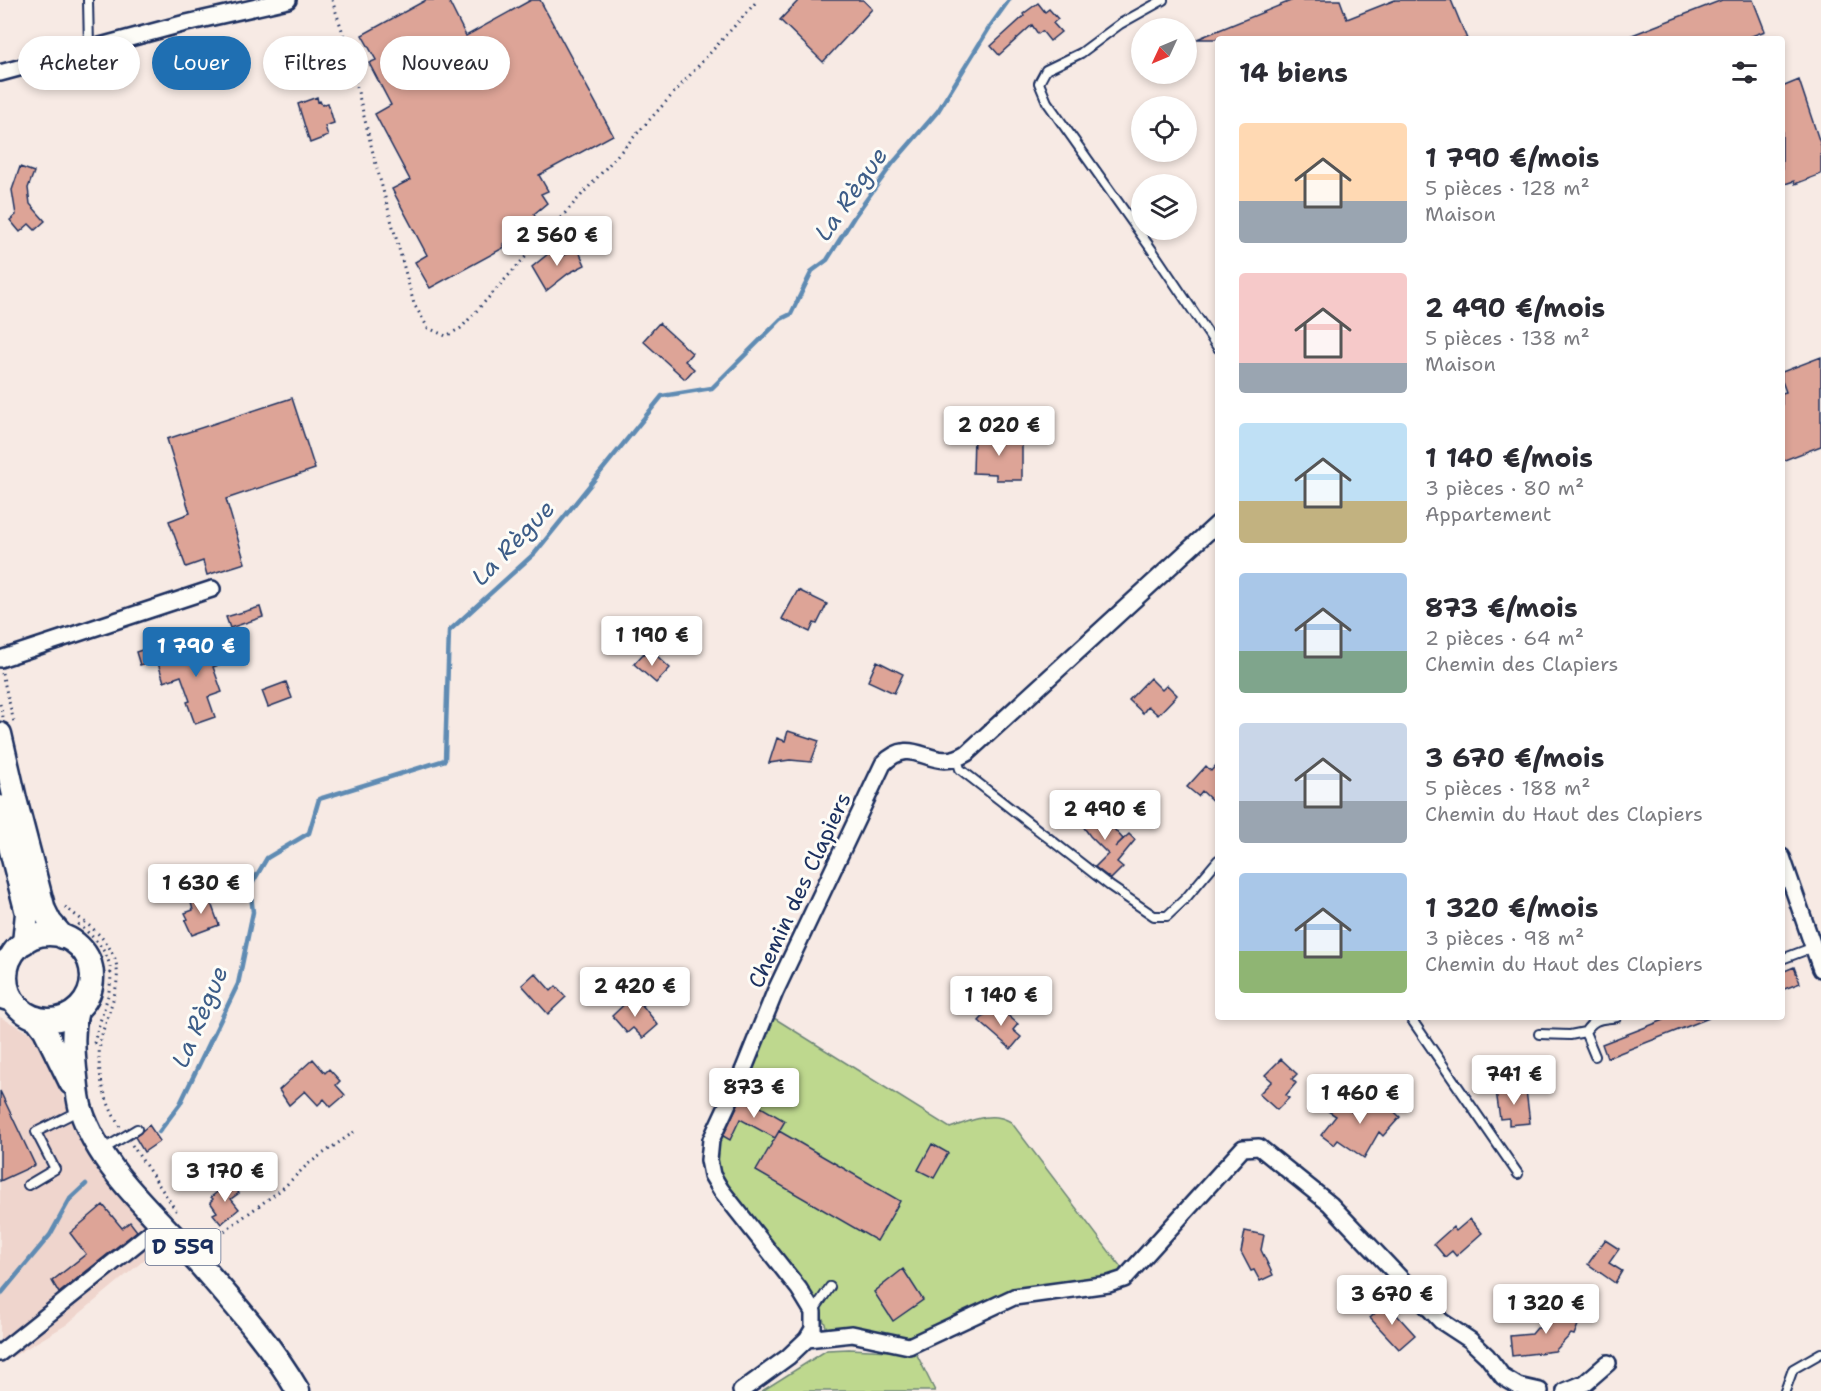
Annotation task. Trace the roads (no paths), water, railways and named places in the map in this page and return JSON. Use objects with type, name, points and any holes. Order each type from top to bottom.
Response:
[{"type":"main road","points":[[0,734],[44,910],[50,922],[63,937]]},
{"type":"main road","points":[[0,807],[27,913],[12,954],[7,968],[7,999],[36,1018],[50,1020],[64,1018],[77,1010],[86,1000],[91,988],[92,975],[83,951],[75,943],[50,934],[36,936],[12,954]]},
{"type":"main road","name":"D 559","points":[[77,1010],[73,1025],[73,1043],[80,1104]]},
{"type":"main road","name":"D 559","points":[[36,1018],[45,1030],[80,1104],[88,1128],[101,1150],[161,1224],[255,1328],[298,1391]]},
{"type":"street","points":[[136,36],[288,0]]},
{"type":"street","points":[[0,73],[18,68]]},
{"type":"street","points":[[957,759],[967,753],[1215,526]]},
{"type":"street","points":[[0,658],[212,589]]},
{"type":"street","name":"Chemin des Clapiers","points":[[813,1312],[799,1289],[721,1190],[712,1175],[709,1160],[711,1140],[743,1071],[775,992],[883,764],[891,756],[904,751],[948,761],[957,759]]},
{"type":"street","points":[[1785,865],[1821,969]]},
{"type":"street","points":[[807,1339],[852,1334],[909,1346],[1014,1297],[1109,1284],[1125,1279],[1243,1148],[1259,1147],[1330,1204],[1441,1321],[1470,1340],[1503,1377],[1518,1386],[1540,1391]]},
{"type":"street","points":[[0,1353],[161,1224]]},
{"type":"street","points":[[741,1391],[788,1357],[807,1339],[813,1329],[813,1312]]},
{"type":"street","points":[[1565,1391],[1585,1383],[1608,1363]]},
{"type":"lane","points":[[88,0],[89,36]]},
{"type":"lane","points":[[1163,0],[1120,24],[1081,53],[1046,70],[1039,83],[1047,102],[1215,344]]},
{"type":"lane","points":[[957,759],[960,769],[1110,886],[1154,916],[1167,916],[1186,898],[1215,864]]},
{"type":"lane","points":[[1785,958],[1814,947]]},
{"type":"lane","points":[[1412,1020],[1518,1174]]},
{"type":"lane","points":[[1539,1034],[1570,1035],[1585,1032],[1591,1023],[1597,1020]]},
{"type":"lane","points":[[1585,1032],[1595,1056]]},
{"type":"lane","points":[[28,1185],[55,1169],[36,1132],[80,1104]]},
{"type":"lane","points":[[101,1150],[137,1129]]},
{"type":"lane","points":[[813,1312],[830,1287]]},
{"type":"lane","points":[[1785,1391],[1793,1369],[1821,1353]]},
{"type":"waterway","name":"La Règue","points":[[159,1132],[180,1104],[238,984],[253,912],[250,887],[267,858],[309,833],[319,799],[445,760],[449,631],[535,553],[662,396],[712,388],[781,319],[791,314],[812,271],[827,260],[854,217],[893,163],[938,111],[1009,0]]},
{"type":"waterway","name":"La Règue","points":[[0,1295],[50,1235],[70,1199],[86,1184]]}]
